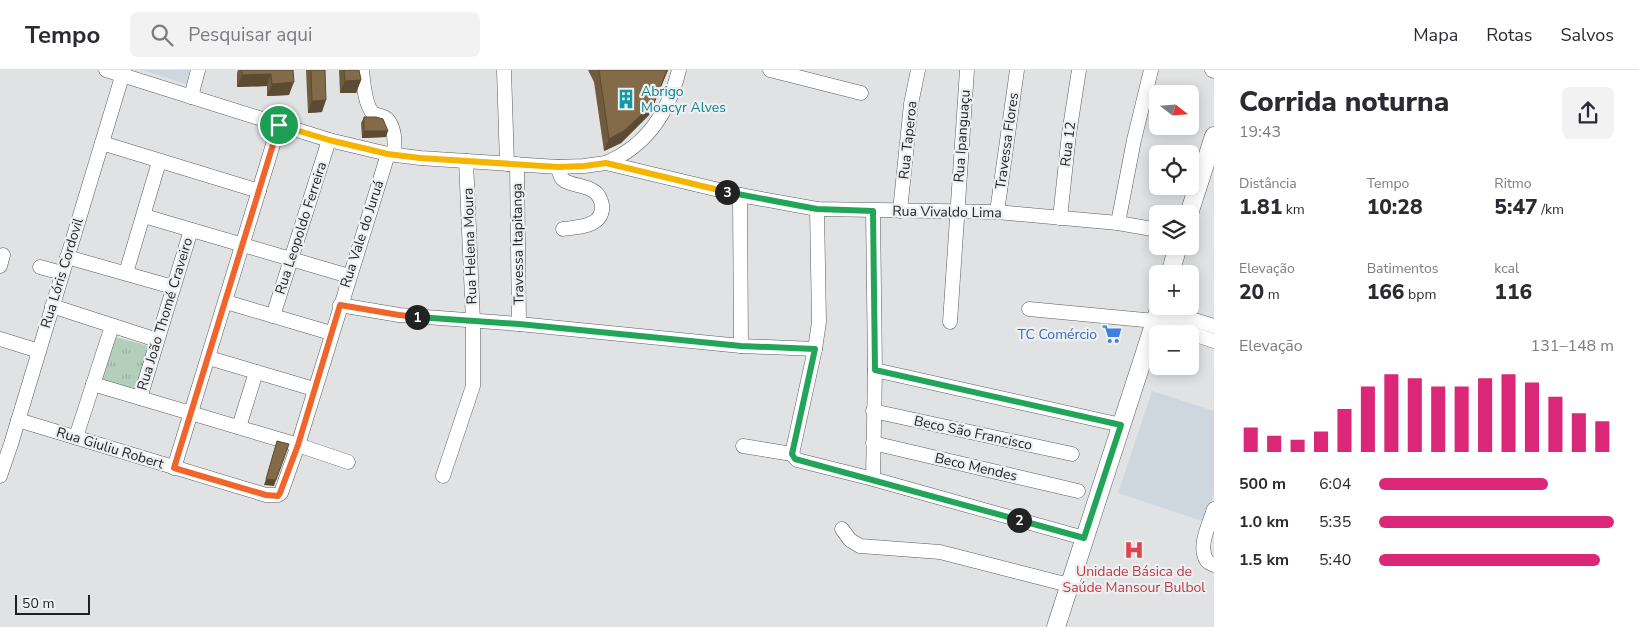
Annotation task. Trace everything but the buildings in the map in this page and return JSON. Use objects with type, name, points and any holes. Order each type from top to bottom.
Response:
[{"type":"main road","points":[[1192,205],[1214,136]]},
{"type":"main road","points":[[1056,627],[1157,315]]},
{"type":"street","name":"Rua Vivaldo Lima","points":[[106,70],[123,73],[191,97],[329,140],[391,154],[558,167],[606,163],[740,195],[817,209],[997,212],[1118,223],[1149,228]]},
{"type":"street","points":[[191,97],[198,70]]},
{"type":"street","points":[[362,70],[367,103],[373,113],[388,119],[392,127],[395,142],[391,154]]},
{"type":"street","name":"Travessa Itapitanga","points":[[504,70],[512,164],[519,324]]},
{"type":"street","points":[[606,163],[621,157],[649,134],[661,117],[679,70]]},
{"type":"street","points":[[770,70],[861,93]]},
{"type":"street","name":"Rua Taperoa","points":[[900,211],[911,104],[918,70]]},
{"type":"street","name":"Rua Ipanguaçu","points":[[950,322],[967,70]]},
{"type":"street","name":"Travessa Flores","points":[[997,212],[1017,70]]},
{"type":"street","name":"Rua 12","points":[[1060,218],[1069,134],[1079,70]]},
{"type":"street","points":[[1118,223],[1150,70]]},
{"type":"street","name":"Rua Lóris Cordovil","points":[[0,476],[123,73]]},
{"type":"street","points":[[174,468],[279,125]]},
{"type":"street","name":"Rua Leopoldo Ferreira","points":[[273,316],[329,140]]},
{"type":"street","points":[[102,143],[159,162],[259,191]]},
{"type":"street","name":"Rua Vale do Juruá","points":[[283,487],[298,445],[349,276],[391,154]]},
{"type":"street","name":"Rua Helena Moura","points":[[443,476],[473,386],[473,321],[466,161]]},
{"type":"street","points":[[126,273],[159,162]]},
{"type":"street","points":[[558,167],[560,175],[564,180],[596,192],[601,199],[602,209],[599,218],[594,223],[563,229]]},
{"type":"street","points":[[740,195],[741,346]]},
{"type":"street","points":[[792,454],[819,322],[817,209]]},
{"type":"street","points":[[873,211],[875,370],[873,479]]},
{"type":"street","points":[[144,216],[349,276]]},
{"type":"street","name":"Rua João Thomé Craveiro","points":[[140,398],[191,230]]},
{"type":"street","points":[[67,257],[173,287]]},
{"type":"street","points":[[40,266],[62,274]]},
{"type":"street","points":[[226,302],[331,333]]},
{"type":"street","points":[[340,305],[399,315],[519,324],[741,346],[815,349]]},
{"type":"street","points":[[52,306],[157,340]]},
{"type":"street","points":[[1028,309],[1149,312]]},
{"type":"street","points":[[1164,315],[1214,341]]},
{"type":"street","points":[[1170,315],[1214,326]]},
{"type":"street","points":[[76,437],[112,326]]},
{"type":"street","points":[[0,339],[39,351]]},
{"type":"street","points":[[209,358],[314,389]]},
{"type":"street","points":[[875,370],[1121,425]]},
{"type":"street","points":[[239,427],[256,372]]},
{"type":"street","points":[[93,384],[298,445],[348,462]]},
{"type":"street","name":"Beco São Francisco","points":[[873,411],[1072,454]]},
{"type":"street","name":"Rua Giuliu Robert","points":[[18,420],[266,495],[278,496],[283,487]]},
{"type":"street","name":"Beco Mendes","points":[[873,443],[1078,491]]},
{"type":"street","points":[[743,446],[792,454],[797,460],[873,479],[1084,538]]},
{"type":"street","points":[[1214,509],[1204,539],[1207,561],[1214,565]]},
{"type":"street","points":[[842,529],[850,540],[860,546],[940,552],[1069,585]]},
{"type":"shaded area","points":[[142,70],[190,70],[186,84]]},
{"type":"shaded area","points":[[1152,391],[1214,411],[1214,493],[1205,522],[1118,493]]},
{"type":"green space","points":[[111,336],[153,347],[139,392],[98,380]]},
{"type":"place","name":"Abrigo Moacyr Alves","points":[[626,99]]},
{"type":"place","name":"TC Comércio","points":[[1112,334]]},
{"type":"place","name":"Unidade Básica de Saúde Mansour Bulbol","points":[[1134,550]]},
{"type":"route","points":[[279,125],[329,140],[388,154],[420,158],[558,167],[606,163],[776,202],[817,209],[873,211],[875,370],[1121,425],[1084,538],[795,459],[792,454],[815,349],[741,346],[519,324],[399,315],[340,305],[298,445],[278,496],[266,495],[174,468],[279,125]]}]
